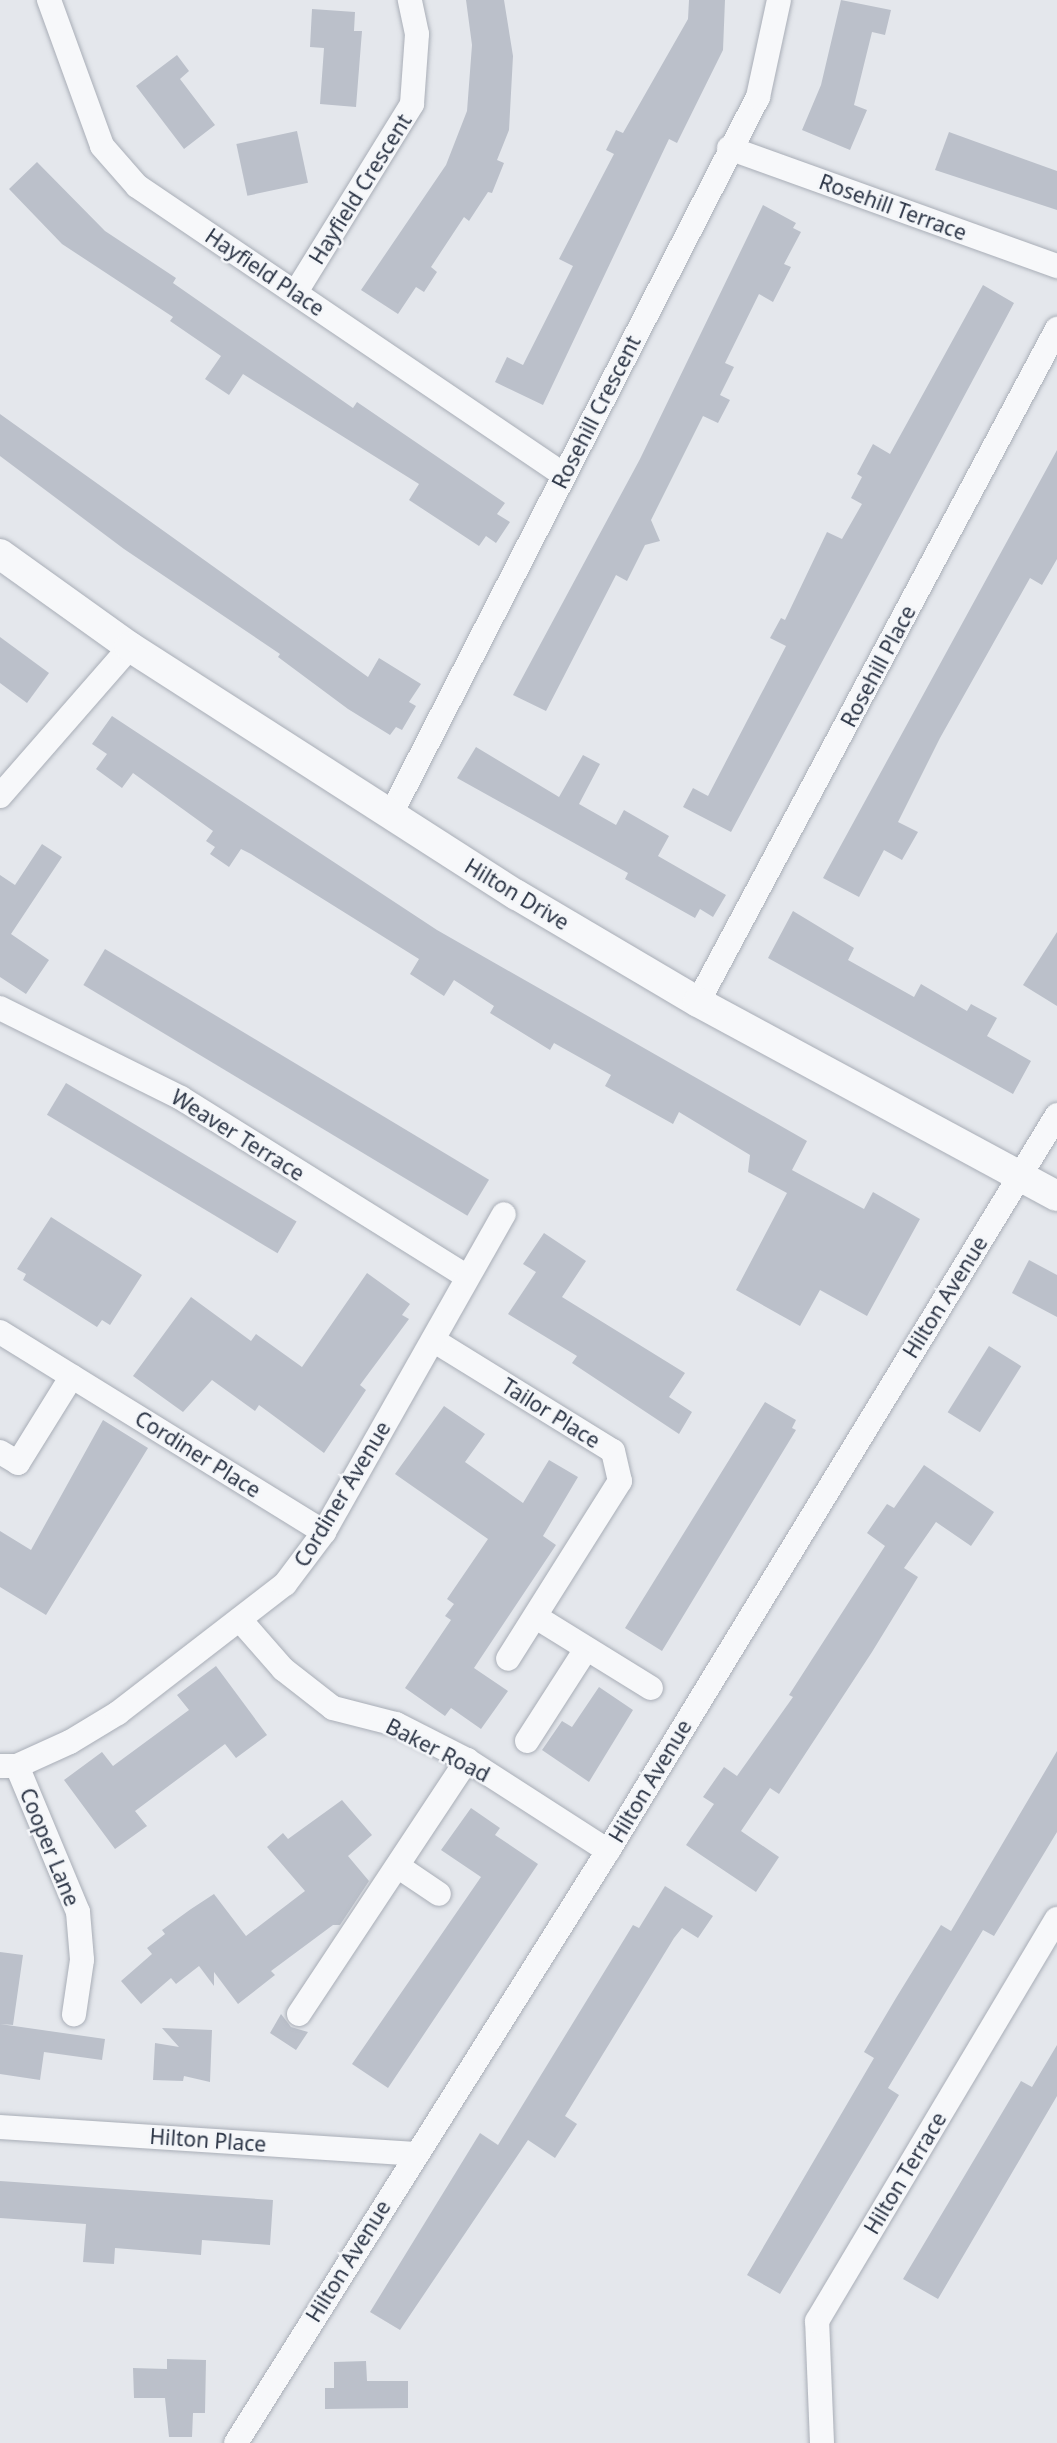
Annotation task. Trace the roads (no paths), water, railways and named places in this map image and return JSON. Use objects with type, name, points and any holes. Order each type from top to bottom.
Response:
[{"type":"street","name":"Hayfield Place","points":[[49,0],[102,146],[137,187],[564,475]]},
{"type":"street","name":"Hayfield Crescent","points":[[296,292],[412,104],[417,34],[410,0]]},
{"type":"street","name":"Rosehill Crescent","points":[[390,816],[729,148],[758,97],[779,0]]},
{"type":"street","name":"Rosehill Terrace","points":[[729,148],[1057,266]]},
{"type":"street","name":"Rosehill Place","points":[[698,1002],[1057,329]]},
{"type":"street","name":"Hilton Drive","points":[[0,554],[130,647],[390,816],[698,1002],[1057,1196]]},
{"type":"street","points":[[0,796],[130,647]]},
{"type":"street","name":"Weaver Terrace","points":[[0,1008],[181,1098],[467,1277]]},
{"type":"street","name":"Hilton Avenue","points":[[236,2443],[415,2154],[608,1851],[1057,1115]]},
{"type":"street","name":"Cordiner Avenue","points":[[9,1766],[118,1713],[177,1663],[241,1621],[285,1584],[324,1532],[504,1214]]},
{"type":"street","name":"Cordiner Place","points":[[0,1332],[324,1532]]},
{"type":"street","name":"Tailor Place","points":[[433,1340],[613,1451],[620,1481],[508,1659]]},
{"type":"street","points":[[0,1452],[18,1463],[72,1376]]},
{"type":"street","points":[[536,1617],[651,1688]]},
{"type":"street","name":"Baker Road","points":[[241,1621],[283,1670],[333,1707],[396,1724],[467,1760],[608,1851]]},
{"type":"street","points":[[527,1741],[586,1649]]},
{"type":"street","points":[[299,2014],[399,1867],[467,1760]]},
{"type":"street","name":"Cooper Lane","points":[[9,1766],[78,1912],[82,1960],[74,2014]]},
{"type":"street","points":[[399,1867],[439,1894]]},
{"type":"street","name":"Hilton Terrace","points":[[822,2443],[817,2321],[1057,1919]]},
{"type":"street","name":"Hilton Place","points":[[0,2127],[415,2154]]}]
